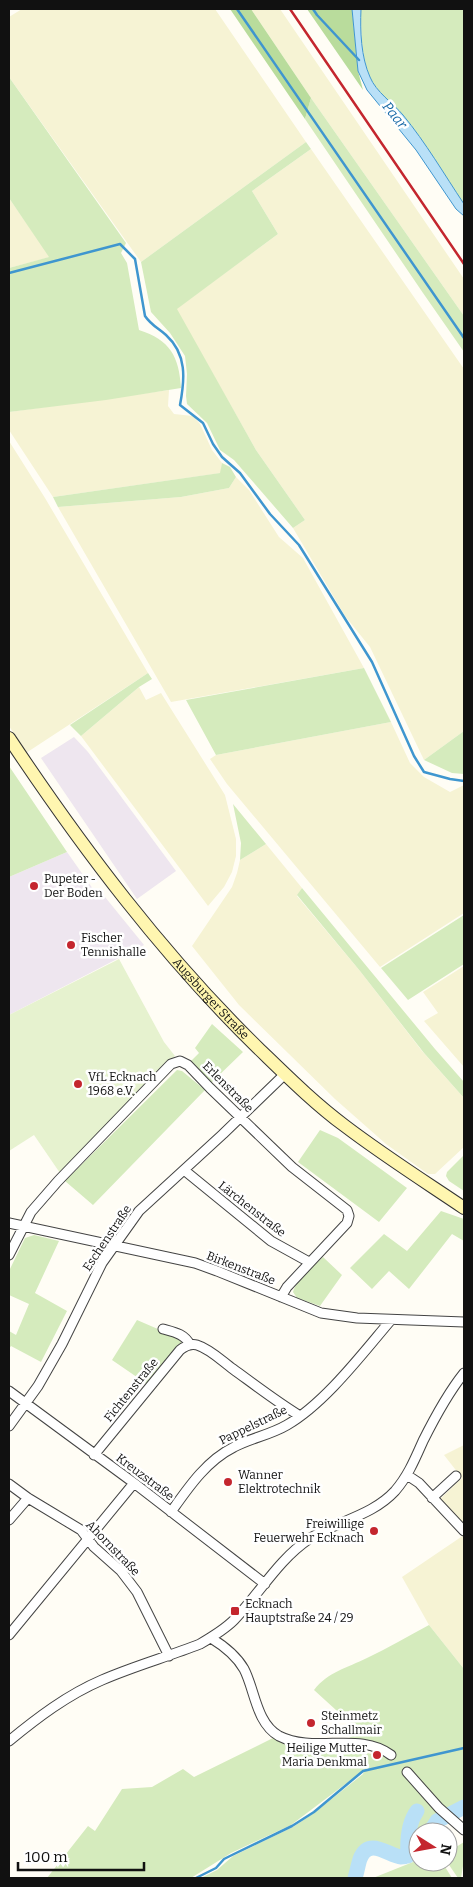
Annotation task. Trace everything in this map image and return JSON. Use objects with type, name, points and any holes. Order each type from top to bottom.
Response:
[{"type":"main road","name":"Augsburger Straße","points":[[9,738],[56,809],[80,841],[175,960],[228,1020],[344,1126],[464,1208]]},
{"type":"street","name":"Erlenstraße","points":[[9,1255],[31,1212],[58,1181],[171,1064],[180,1062],[188,1065],[292,1167],[347,1210],[350,1216],[347,1223],[309,1262],[287,1287],[281,1297]]},
{"type":"street","name":"Eschenstraße","points":[[9,1425],[26,1405],[62,1344],[98,1272],[139,1211],[285,1074]]},
{"type":"street","name":"Lärchenstraße","points":[[184,1170],[271,1241],[309,1262]]},
{"type":"street","name":"Birkenstraße","points":[[9,1223],[217,1270],[308,1308],[336,1316],[464,1322]]},
{"type":"street","name":"Pappelstraße","points":[[171,1512],[205,1468],[220,1455],[235,1446],[286,1426],[300,1416],[332,1387],[391,1320]]},
{"type":"street","points":[[163,1329],[180,1334],[187,1339],[190,1345],[196,1345],[208,1350],[300,1416]]},
{"type":"street","name":"Fichtenstraße","points":[[94,1455],[180,1350],[190,1345]]},
{"type":"street","points":[[9,1741],[34,1720],[74,1694],[101,1680],[169,1656],[211,1638],[234,1620],[282,1562],[299,1546],[324,1531],[376,1508],[396,1490],[407,1475],[443,1403],[464,1373]]},
{"type":"street","name":"Kreuzstraße","points":[[9,1391],[134,1483],[265,1584]]},
{"type":"street","points":[[407,1475],[419,1483],[464,1531]]},
{"type":"street","points":[[432,1498],[456,1476]]},
{"type":"street","points":[[9,1635],[134,1483]]},
{"type":"street","name":"Ahornstraße","points":[[9,1484],[28,1498],[81,1530],[130,1582],[169,1656]]},
{"type":"street","points":[[9,1520],[28,1498]]},
{"type":"street","points":[[211,1638],[225,1647],[239,1661],[266,1725],[280,1736],[302,1744],[370,1745],[385,1750],[391,1755]]},
{"type":"street","points":[[407,1772],[439,1808],[464,1830]]},
{"type":"shaded area","points":[[22,9],[215,9],[306,142],[141,262],[9,77],[9,17]]},
{"type":"shaded area","points":[[251,9],[280,9],[464,279],[464,316],[311,98]]},
{"type":"shaded area","points":[[311,149],[464,369],[464,731],[424,760],[370,647],[345,616],[293,528],[305,520],[256,450],[176,309],[278,234],[252,191]]},
{"type":"shaded area","points":[[9,198],[50,257],[9,268]]},
{"type":"shaded area","points":[[169,390],[168,406],[174,414],[193,416],[200,424],[212,450],[222,463],[221,473],[53,497],[9,430],[9,412]]},
{"type":"shaded area","points":[[9,441],[45,498],[148,673],[26,753],[9,726]]},
{"type":"shaded area","points":[[236,477],[249,490],[279,537],[303,558],[364,668],[171,702],[58,507],[181,497],[229,488]]},
{"type":"shaded area","points":[[139,687],[146,700],[161,693],[225,795],[236,839],[236,856],[232,872],[224,887],[208,906],[81,736]]},
{"type":"shaded area","points":[[391,722],[410,763],[424,777],[450,792],[464,785],[464,913],[380,967],[227,784],[210,759],[216,755]]},
{"type":"shaded area","points":[[74,737],[88,752],[176,871],[137,899],[41,758]]},
{"type":"shaded area","points":[[266,844],[302,888],[297,896],[360,971],[422,1051],[464,1098],[464,1147],[435,1174],[428,1174],[386,1144],[335,1099],[239,1005],[192,946],[232,887],[240,860]]},
{"type":"shaded area","points":[[67,852],[100,899],[105,897],[144,945],[9,1015],[9,877]]},
{"type":"shaded area","points":[[464,966],[464,1067],[424,1021],[438,1013],[423,992]]},
{"type":"shaded area","points":[[464,1445],[464,1525],[439,1500],[462,1478],[444,1455]]},
{"type":"shaded area","points":[[464,1535],[464,1669],[429,1625],[402,1577]]},
{"type":"green space","points":[[230,9],[251,9],[311,98],[305,119]]},
{"type":"green space","points":[[307,9],[352,9],[358,71],[363,90]]},
{"type":"green space","points":[[361,9],[464,9],[464,204],[411,126],[380,92],[370,77],[363,52]]},
{"type":"green space","points":[[9,77],[126,243],[121,253],[127,263],[139,330],[158,339],[171,351],[178,367],[181,388],[106,400],[9,412],[9,268],[49,257],[9,198]]},
{"type":"green space","points":[[311,98],[464,316],[464,352],[305,119]]},
{"type":"green space","points":[[306,142],[311,149],[252,191],[278,234],[177,309],[256,450],[305,520],[293,528],[234,460],[220,450],[207,423],[187,404],[185,356],[170,333],[151,312],[141,262]]},
{"type":"green space","points":[[222,463],[230,467],[236,477],[229,488],[181,497],[58,507],[53,497],[220,473]]},
{"type":"green space","points":[[364,668],[391,722],[216,755],[186,700]]},
{"type":"green space","points":[[148,673],[152,679],[139,687],[81,736],[70,725]]},
{"type":"green space","points":[[464,731],[464,774],[452,773],[424,760]]},
{"type":"green space","points":[[9,766],[67,852],[9,877]]},
{"type":"green space","points":[[233,804],[266,844],[240,860],[241,843]]},
{"type":"green space","points":[[302,888],[464,1082],[464,1098],[424,1053],[297,895]]},
{"type":"green space","points":[[464,915],[464,964],[408,1000],[381,968]]},
{"type":"green space","name":"VfL Ecknach 1968 e.V.","points":[[119,959],[164,1042],[175,1056],[60,1173],[34,1135],[9,1151],[9,1015]]},
{"type":"green space","points":[[212,1024],[243,1052],[211,1083],[190,1062],[199,1053],[195,1048]]},
{"type":"green space","points":[[177,1070],[182,1071],[205,1090],[93,1205],[65,1181]]},
{"type":"green space","points":[[320,1130],[338,1138],[407,1188],[379,1222],[298,1162]]},
{"type":"green space","points":[[464,1155],[464,1191],[449,1181],[446,1176],[447,1172]]},
{"type":"green space","points":[[441,1211],[464,1219],[464,1241],[452,1234],[409,1289],[389,1271],[372,1289],[350,1268],[384,1234],[407,1251]]},
{"type":"green space","points":[[34,1235],[59,1241],[35,1293],[67,1311],[41,1362],[11,1346],[9,1349],[9,1331],[16,1335],[29,1304],[9,1295],[9,1271],[25,1238]]},
{"type":"green space","points":[[323,1257],[342,1275],[320,1306],[297,1298],[293,1292],[302,1277]]},
{"type":"green space","points":[[137,1320],[181,1339],[178,1347],[147,1384],[112,1360]]},
{"type":"green space","points":[[429,1625],[464,1669],[464,1799],[446,1811],[416,1778],[416,1790],[438,1814],[431,1822],[415,1822],[422,1810],[421,1805],[417,1806],[406,1821],[404,1845],[401,1853],[380,1843],[362,1848],[356,1855],[352,1878],[201,1878],[217,1870],[233,1856],[293,1827],[314,1813],[363,1774],[364,1770],[291,1825],[231,1853],[191,1878],[47,1878],[88,1826],[95,1831],[122,1789],[152,1787],[183,1769],[194,1777],[273,1738],[291,1742],[352,1748],[372,1754],[382,1754],[345,1741],[359,1731],[314,1690],[325,1679],[338,1671],[375,1654]]},
{"type":"green space","points":[[464,1842],[461,1878],[458,1878],[454,1872],[458,1872],[458,1846]]},
{"type":"green space","points":[[408,1864],[408,1872],[448,1872],[452,1878],[373,1878]]},
{"type":"water","name":"Paar","points":[[352,9],[361,9],[363,52],[367,69],[373,82],[380,92],[403,115],[427,148],[464,204],[464,216],[456,209],[416,150],[367,90],[358,71]]},
{"type":"waterway","points":[[237,9],[464,338]]},
{"type":"waterway","points":[[313,9],[359,60]]},
{"type":"waterway","points":[[9,273],[120,244],[135,259],[145,316],[173,342],[181,359],[183,386],[180,405],[203,423],[213,444],[222,457],[240,473],[270,514],[299,545],[372,662],[414,756],[424,772],[464,781]]},
{"type":"waterway","points":[[196,1878],[216,1868],[224,1859],[292,1826],[314,1812],[363,1771],[464,1748]]},
{"type":"waterway","points":[[436,1822],[464,1807]]},
{"type":"waterway","points":[[412,1822],[417,1811]]},
{"type":"waterway","points":[[355,1878],[360,1859],[364,1852],[369,1849],[379,1849],[401,1857],[408,1856]]},
{"type":"railway","points":[[290,9],[464,264]]},
{"type":"place","name":"Pupeter - Der Boden","points":[[34,886]]},
{"type":"place","name":"Fischer Tennishalle","points":[[71,945]]},
{"type":"place","name":"VfL Ecknach 1968 e.V.","points":[[78,1084]]},
{"type":"place","name":"Wanner Elektrotechnik","points":[[228,1482]]},
{"type":"place","name":"Freiwillige Feuerwehr Ecknach","points":[[374,1531]]},
{"type":"place","name":"Ecknach Hauptstraße 24 / 29","points":[[235,1611]]},
{"type":"place","name":"Steinmetz Schallmair","points":[[311,1723]]},
{"type":"place","name":"Heilige Mutter Maria Denkmal","points":[[377,1755]]}]
